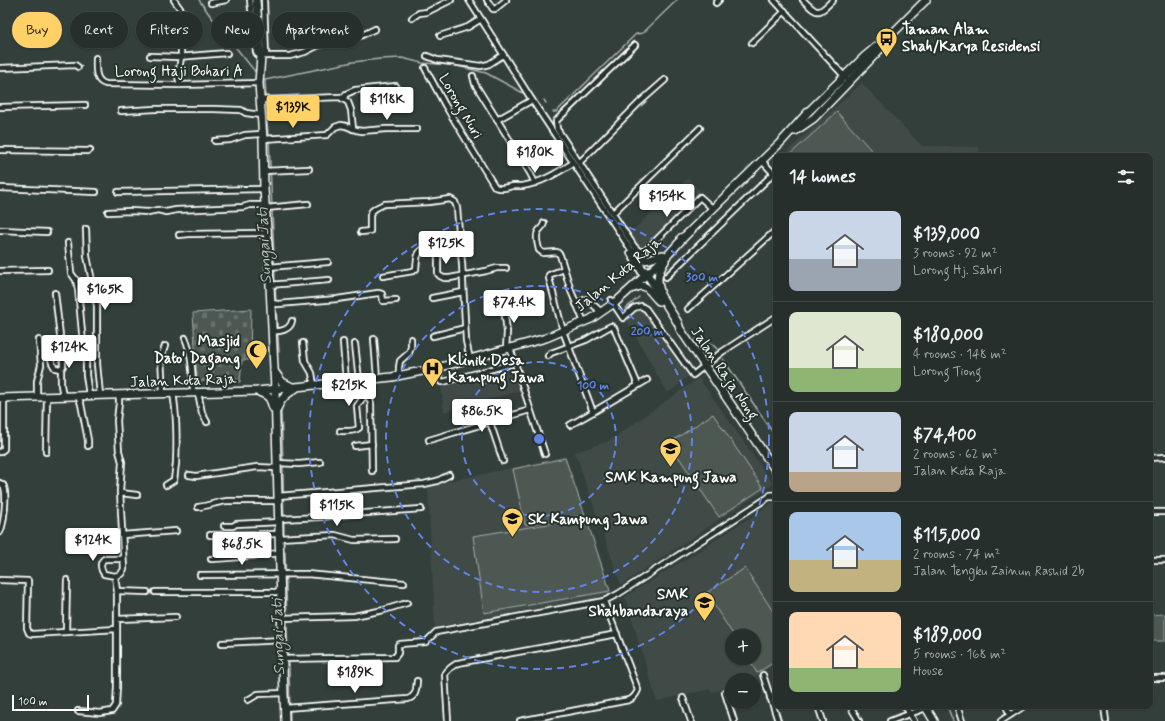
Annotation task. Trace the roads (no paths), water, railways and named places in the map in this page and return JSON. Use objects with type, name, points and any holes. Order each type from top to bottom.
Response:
[{"type":"main road","points":[[256,0],[263,56],[259,78],[262,100],[262,136],[268,171],[264,189],[269,207],[267,233],[272,267],[276,331],[273,369],[280,464],[281,520],[279,536],[280,553],[284,574],[281,592],[285,618],[282,640],[287,659],[284,693],[289,707],[285,721]]},
{"type":"main road","name":"Jalan Kota Raja","points":[[2,398],[257,391],[346,382],[437,368],[563,332],[585,321],[599,310],[613,302],[665,255],[679,239],[685,236],[782,141],[808,112],[848,79],[864,57],[895,31],[926,0]]},
{"type":"main road","points":[[633,252],[640,259],[646,260],[665,255]]},
{"type":"main road","points":[[661,300],[658,278],[665,255]]},
{"type":"main road","points":[[628,291],[644,274]]},
{"type":"main road","name":"Jalan Raja Nong","points":[[644,274],[661,300],[674,325],[680,329],[773,467]]},
{"type":"main road","points":[[585,321],[591,319],[628,291],[640,285],[649,289],[661,300]]},
{"type":"main road","points":[[273,369],[282,382],[295,387]]},
{"type":"main road","points":[[276,416],[278,403],[295,387]]},
{"type":"main road","points":[[257,391],[269,396],[276,416]]},
{"type":"main road","points":[[927,709],[934,721]]},
{"type":"street","points":[[174,0],[189,21],[190,26],[181,40],[181,57],[178,77],[180,84]]},
{"type":"street","points":[[211,4],[226,0]]},
{"type":"street","points":[[250,0],[256,52],[257,54],[263,56],[286,56],[305,52],[319,45],[328,43],[337,44],[356,38],[375,29]]},
{"type":"street","points":[[263,56],[264,0]]},
{"type":"street","points":[[412,18],[419,13],[427,12],[451,0]]},
{"type":"street","points":[[469,0],[573,163],[627,244],[630,246],[644,274]]},
{"type":"street","points":[[487,0],[493,10],[506,0]]},
{"type":"street","points":[[774,0],[848,79]]},
{"type":"street","points":[[803,0],[817,12],[822,11],[833,0]]},
{"type":"street","points":[[752,43],[785,11]]},
{"type":"street","points":[[440,36],[468,27],[481,19]]},
{"type":"street","points":[[635,45],[556,121],[558,130],[639,251],[645,251],[700,197],[712,208]]},
{"type":"street","points":[[150,56],[181,57],[227,53]]},
{"type":"street","points":[[427,56],[437,60],[481,66],[489,64],[504,55]]},
{"type":"street","name":"Lorong Haji Bohari A","points":[[96,58],[97,77],[106,84],[180,84],[259,78]]},
{"type":"street","points":[[0,68],[75,65],[78,67]]},
{"type":"street","name":"Lorong Nuri","points":[[425,68],[445,105],[495,187],[504,188],[535,183],[554,175],[573,163]]},
{"type":"street","points":[[473,76],[475,84],[530,172],[535,183]]},
{"type":"street","points":[[579,163],[639,103],[665,80]]},
{"type":"street","points":[[343,99],[346,94],[355,90],[396,86],[398,98],[394,106]]},
{"type":"street","points":[[262,100],[340,97],[348,102],[351,110],[353,129]]},
{"type":"street","points":[[497,120],[532,100]]},
{"type":"street","points":[[0,107],[85,105]]},
{"type":"street","points":[[121,111],[155,109],[233,110],[261,116]]},
{"type":"street","points":[[215,140],[230,140],[245,135],[327,135],[335,127],[341,125],[362,131],[417,129]]},
{"type":"street","points":[[613,213],[700,128]]},
{"type":"street","points":[[0,150],[90,150]]},
{"type":"street","points":[[762,160],[773,173]]},
{"type":"street","points":[[268,171],[309,169]]},
{"type":"street","points":[[666,277],[773,177]]},
{"type":"street","points":[[0,188],[96,192]]},
{"type":"street","points":[[118,192],[264,189]]},
{"type":"street","points":[[361,232],[370,232],[370,215],[372,211],[384,204],[429,202],[450,199],[455,202],[457,208],[461,253],[465,328],[470,359]]},
{"type":"street","points":[[108,212],[148,212],[158,210],[166,212],[176,210],[243,207],[250,205],[269,207],[308,204]]},
{"type":"street","points":[[544,224],[536,236],[538,250],[543,253],[557,252],[560,255],[576,304],[585,321]]},
{"type":"street","points":[[86,229],[87,256],[96,306],[97,364],[100,395]]},
{"type":"street","points":[[0,230],[47,232]]},
{"type":"street","points":[[179,235],[267,233]]},
{"type":"street","points":[[688,309],[773,233]]},
{"type":"street","points":[[68,244],[71,273],[76,280],[78,289],[83,343],[86,353],[86,375],[89,395]]},
{"type":"street","points":[[383,276],[413,271],[416,269],[418,253],[420,250],[438,246],[460,244]]},
{"type":"street","points":[[627,244],[627,248],[644,274]]},
{"type":"street","points":[[438,246],[438,274],[444,278],[497,268],[506,268]]},
{"type":"street","points":[[272,267],[328,262]]},
{"type":"street","points":[[564,269],[552,273],[549,275],[549,278],[563,332],[593,412]]},
{"type":"street","points":[[0,271],[48,270]]},
{"type":"street","points":[[273,285],[329,280]]},
{"type":"street","points":[[432,298],[463,292]]},
{"type":"street","points":[[274,304],[337,299],[378,293],[382,294],[383,302],[396,300]]},
{"type":"street","points":[[55,294],[64,366],[61,369],[63,396]]},
{"type":"street","points":[[576,304],[587,299],[599,310]]},
{"type":"street","points":[[502,300],[508,348],[515,363],[545,454]]},
{"type":"street","points":[[613,302],[623,318],[634,308],[641,306],[646,309],[693,375],[722,352],[773,319]]},
{"type":"street","points":[[276,331],[288,328],[292,321]]},
{"type":"street","points":[[548,356],[551,353],[586,340],[611,326],[614,328],[638,385]]},
{"type":"street","points":[[433,336],[465,328]]},
{"type":"street","points":[[185,338],[189,346],[196,393],[202,413],[207,422]]},
{"type":"street","points":[[374,339],[377,378]]},
{"type":"street","points":[[399,375],[400,362],[409,353],[411,339]]},
{"type":"street","points":[[38,397],[36,380],[41,365],[39,340]]},
{"type":"street","points":[[343,342],[346,382]]},
{"type":"street","points":[[303,343],[305,361],[312,374],[314,385]]},
{"type":"street","points":[[356,344],[360,380],[365,395],[370,399],[371,404],[372,471]]},
{"type":"street","points":[[163,393],[161,358],[165,346]]},
{"type":"street","points":[[49,350],[52,363],[55,368],[61,369]]},
{"type":"street","points":[[437,368],[441,382],[446,382],[515,363]]},
{"type":"street","points":[[570,425],[647,380]]},
{"type":"street","points":[[166,484],[174,480],[176,472],[175,404],[173,393]]},
{"type":"street","points":[[119,395],[117,421],[119,451],[122,462],[120,493],[122,558],[124,569],[121,574],[115,576],[104,574],[102,572],[100,565],[101,561],[104,559],[122,558]]},
{"type":"street","points":[[340,432],[352,431],[359,428],[357,406],[365,395]]},
{"type":"street","points":[[46,452],[47,396]]},
{"type":"street","points":[[78,396],[81,404],[88,446]]},
{"type":"street","points":[[0,452],[4,449],[2,398]]},
{"type":"street","points":[[429,440],[530,410]]},
{"type":"street","points":[[490,422],[503,461]]},
{"type":"street","points":[[355,446],[372,444]]},
{"type":"street","points":[[1153,458],[1165,457]]},
{"type":"street","points":[[189,475],[196,476],[280,464],[320,462]]},
{"type":"street","points":[[198,507],[227,501],[424,484],[437,481],[449,475]]},
{"type":"street","points":[[0,483],[4,486],[5,492],[4,520],[0,532]]},
{"type":"street","points":[[120,493],[138,495]]},
{"type":"street","points":[[287,659],[395,657],[398,653],[398,645],[426,642],[436,632],[604,601],[618,594],[773,496]]},
{"type":"street","points":[[224,526],[421,509]]},
{"type":"street","points":[[1153,512],[1165,512]]},
{"type":"street","points":[[122,535],[176,531]]},
{"type":"street","points":[[210,535],[335,535],[354,540],[396,538]]},
{"type":"street","points":[[210,559],[280,553]]},
{"type":"street","points":[[1153,560],[1165,560]]},
{"type":"street","points":[[200,574],[341,576],[404,583]]},
{"type":"street","points":[[78,711],[100,713],[112,711],[116,705],[117,591],[115,576]]},
{"type":"street","points":[[0,580],[28,581],[27,624],[29,633],[35,634],[117,629]]},
{"type":"street","points":[[66,632],[67,580]]},
{"type":"street","points":[[117,591],[147,592]]},
{"type":"street","points":[[155,592],[281,592]]},
{"type":"street","points":[[520,721],[629,700],[634,698],[637,694],[638,690],[604,601]]},
{"type":"street","points":[[285,618],[354,616],[384,610],[407,603]]},
{"type":"street","points":[[117,619],[176,617]]},
{"type":"street","points":[[448,721],[445,674],[452,666],[617,634]]},
{"type":"street","points":[[222,643],[282,640]]},
{"type":"street","points":[[763,675],[773,707]]},
{"type":"street","points":[[1154,678],[1165,678]]},
{"type":"street","points":[[289,707],[408,699],[416,694],[417,681]]},
{"type":"street","points":[[248,700],[258,694],[284,693]]},
{"type":"street","points":[[724,693],[734,721]]},
{"type":"street","points":[[683,698],[691,721]]},
{"type":"street","points":[[774,709],[778,721]]},
{"type":"street","points":[[819,709],[823,721]]},
{"type":"street","points":[[852,709],[859,721]]},
{"type":"street","points":[[908,709],[914,721]]},
{"type":"street","points":[[890,721],[921,709]]},
{"type":"street","points":[[958,709],[962,721]]},
{"type":"street","points":[[1007,709],[1010,715]]},
{"type":"street","points":[[1001,721],[1019,709]]},
{"type":"street","points":[[1104,709],[1106,721]]},
{"type":"waterway","name":"Sungai Jati","points":[[199,0],[257,74]]},
{"type":"waterway","points":[[553,112],[556,112],[636,34],[643,33],[677,0]]},
{"type":"waterway","points":[[265,80],[353,62],[402,58],[422,63],[453,65],[486,73],[523,93]]},
{"type":"waterway","name":"Sungai Jati","points":[[265,80],[266,98]]},
{"type":"waterway","name":"Sungai Jati","points":[[266,101],[268,136]]},
{"type":"waterway","name":"Sungai Jati","points":[[269,140],[276,302]]},
{"type":"waterway","points":[[625,309],[639,297]]},
{"type":"waterway","name":"Sungai Jati","points":[[276,306],[279,352]]},
{"type":"waterway","points":[[696,339],[712,344],[717,349]]},
{"type":"waterway","points":[[723,359],[773,433]]},
{"type":"waterway","name":"Sungai Jati","points":[[281,411],[283,461]]},
{"type":"waterway","name":"Sungai Jati","points":[[283,465],[284,535]]},
{"type":"waterway","name":"Sungai Jati","points":[[285,552],[288,657]]},
{"type":"waterway","name":"Sungai Jati","points":[[289,661],[290,721]]},
{"type":"waterway","points":[[948,709],[953,721]]},
{"type":"place","name":"Taman Alam Shah/Karya Residensi","points":[[887,58]]},
{"type":"place","name":"Masjid Dato' Dagang","points":[[256,370]]},
{"type":"place","name":"Klinik Desa Kampung Jawa","points":[[433,388]]},
{"type":"place","name":"SMK Kampung Jawa","points":[[671,468]]},
{"type":"place","name":"SK Kampung Jawa","points":[[512,538]]},
{"type":"place","name":"SMK Shahbandaraya","points":[[704,622]]}]
